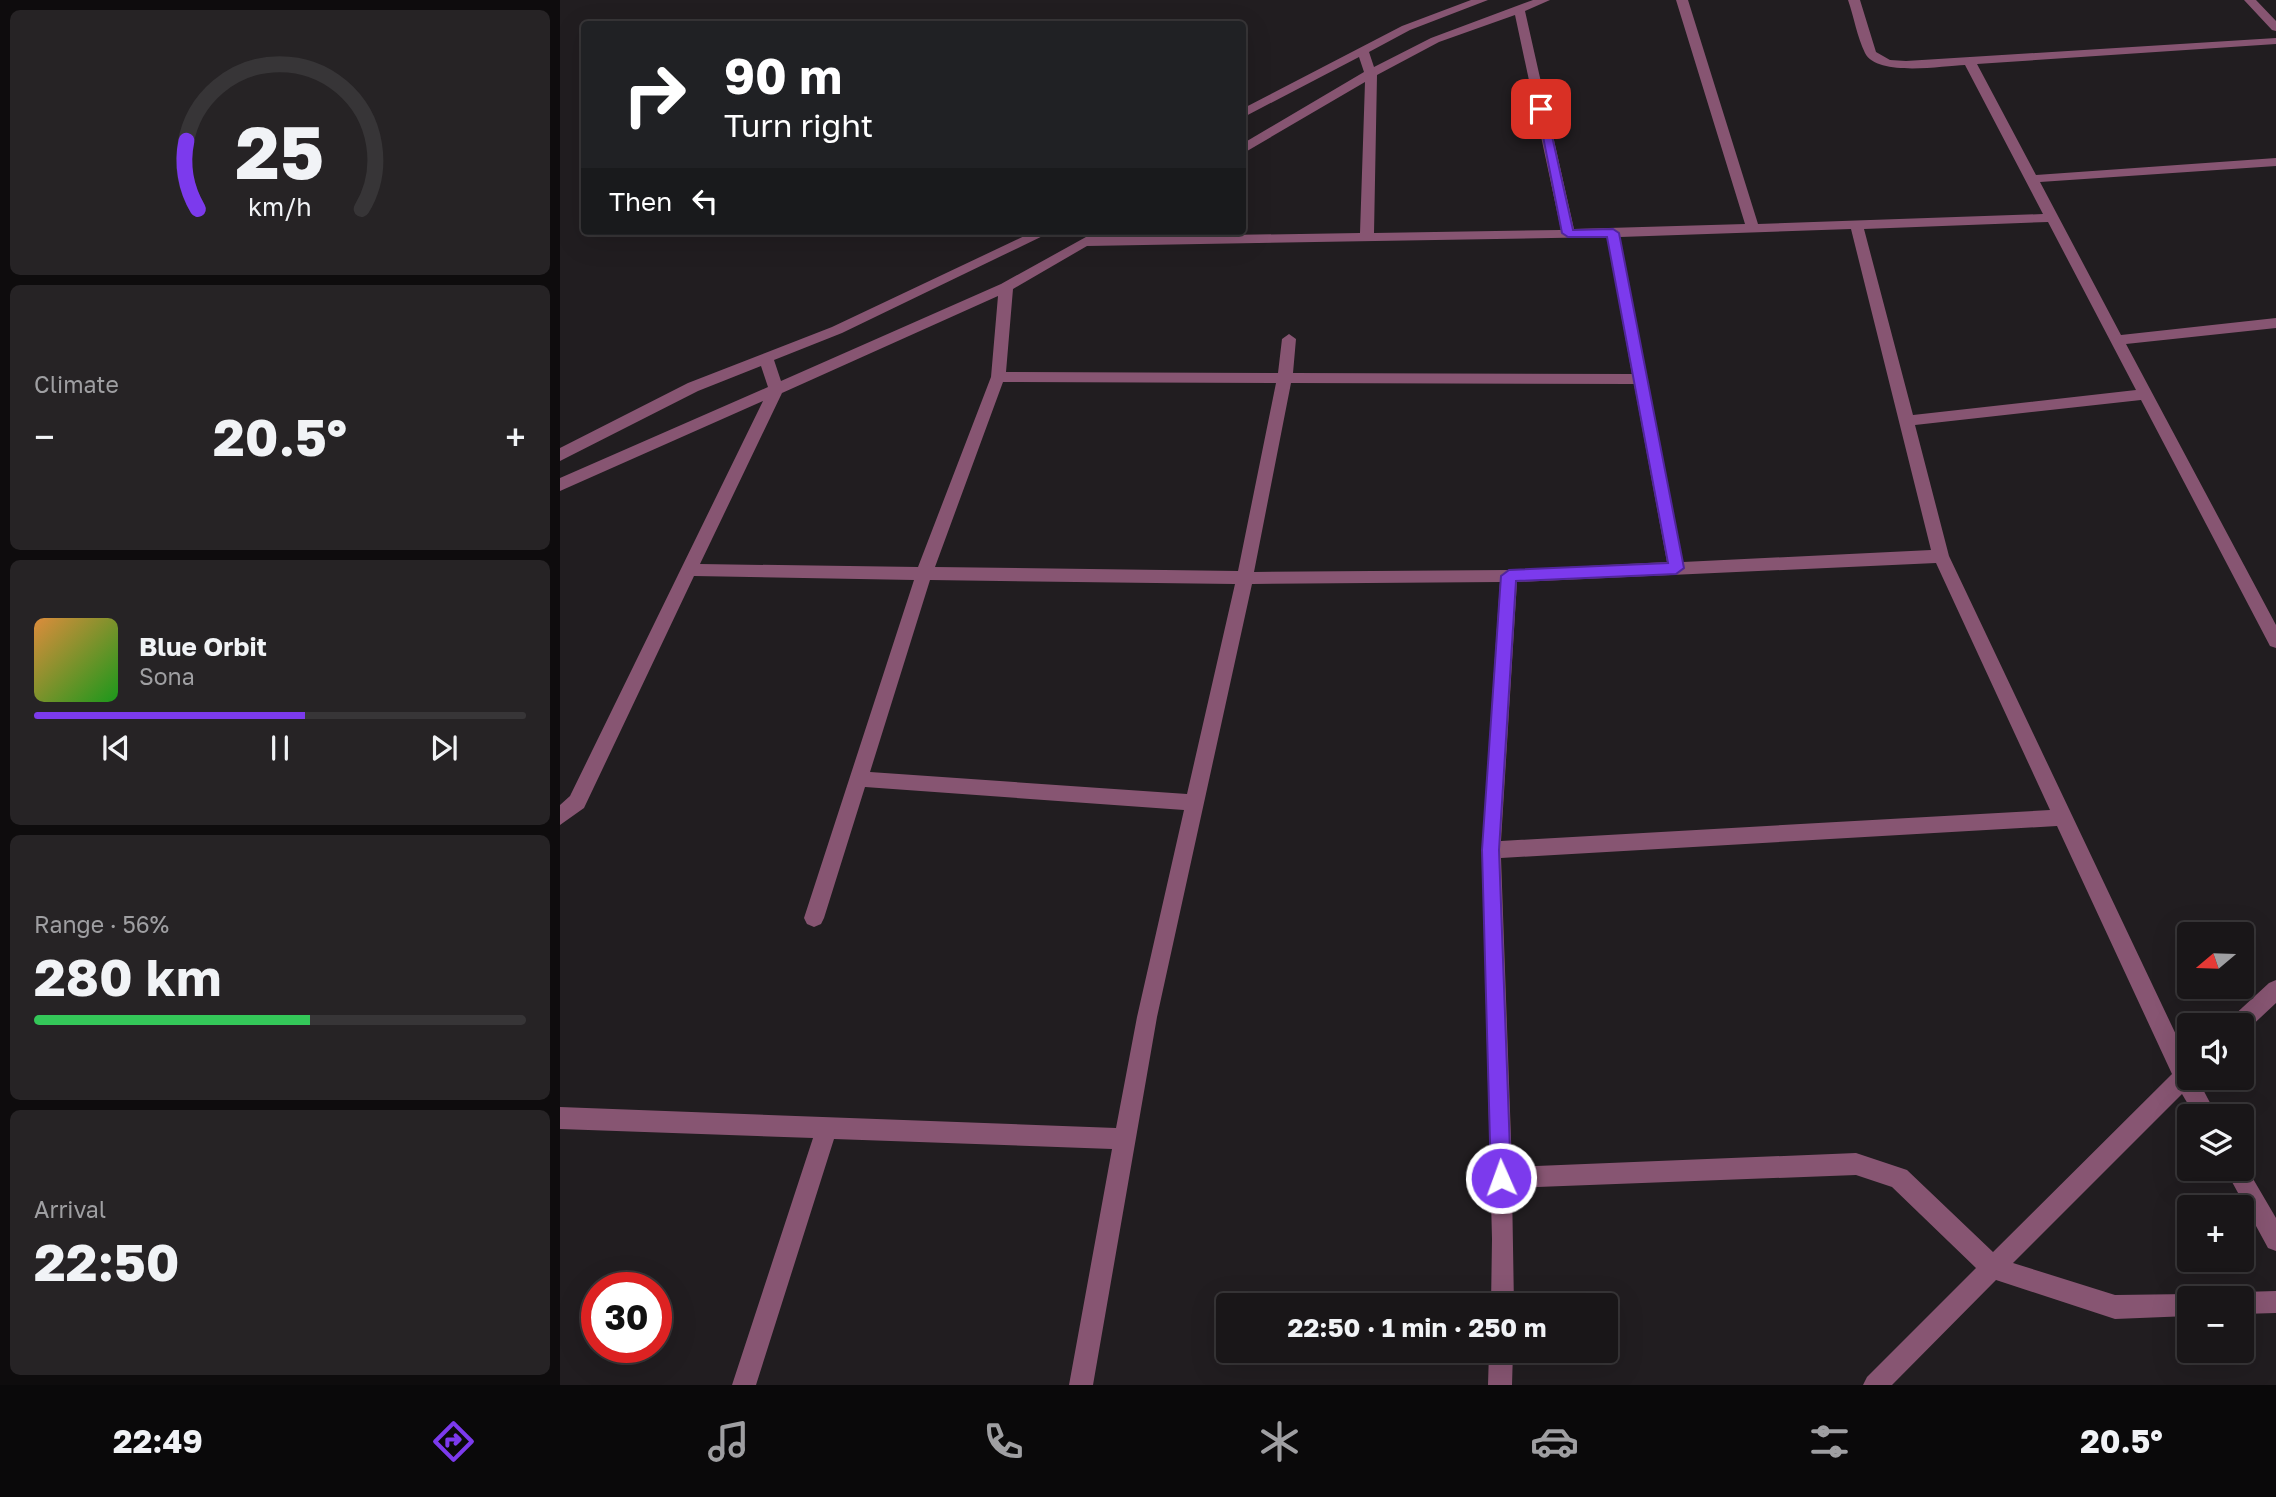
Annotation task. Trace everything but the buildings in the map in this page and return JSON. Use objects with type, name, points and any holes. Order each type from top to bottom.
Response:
[{"type":"street","points":[[1246,112],[1406,28],[1482,0]]},
{"type":"street","points":[[1246,148],[1371,74],[1435,40],[1544,0]]},
{"type":"street","points":[[1682,0],[1752,227]]},
{"type":"street","points":[[1854,0],[1871,54],[1887,63],[1969,61],[2276,41]]},
{"type":"street","points":[[2250,0],[2276,28]]},
{"type":"street","points":[[1519,9],[1568,233]]},
{"type":"street","points":[[1362,50],[1371,74],[1367,237]]},
{"type":"street","points":[[1969,61],[2276,641]]},
{"type":"street","points":[[2032,179],[2276,162]]},
{"type":"street","points":[[1085,242],[1613,233],[2053,218]]},
{"type":"street","points":[[1856,223],[1941,556],[2177,1054]]},
{"type":"street","points":[[1613,233],[1676,568]]},
{"type":"street","points":[[560,455],[693,387],[837,330],[1037,235]]},
{"type":"street","points":[[560,485],[1006,287],[1097,235]]},
{"type":"street","points":[[814,918],[924,574],[998,377],[1006,287]]},
{"type":"street","points":[[2117,340],[2276,323]]},
{"type":"street","points":[[1081,1385],[1147,1017],[1245,578],[1285,376],[1289,339]]},
{"type":"street","points":[[560,817],[577,802],[776,389],[766,357]]},
{"type":"street","points":[[998,377],[1640,379]]},
{"type":"street","points":[[1907,421],[2146,394]]},
{"type":"street","points":[[687,570],[1245,578],[1509,576],[1941,556]]},
{"type":"street","points":[[1502,1293],[1491,850],[1509,576]]},
{"type":"street","points":[[858,779],[1195,803]]},
{"type":"street","points":[[1491,850],[2063,817]]},
{"type":"street","points":[[2251,1013],[2276,990]]},
{"type":"street","points":[[1875,1385],[2177,1085]]},
{"type":"street","points":[[560,1118],[1126,1139]]},
{"type":"street","points":[[744,1385],[827,1128]]},
{"type":"street","points":[[1501,1178],[1856,1164],[1899,1178],[1993,1268],[2115,1307],[2177,1305]]},
{"type":"street","points":[[2243,1181],[2276,1240]]},
{"type":"street","points":[[2254,1303],[2276,1302]]},
{"type":"street","points":[[1500,1385],[1501,1363]]},
{"type":"route","points":[[1501,1178],[1491,850],[1509,576],[1676,568],[1613,233],[1568,233],[1541,109]]}]
